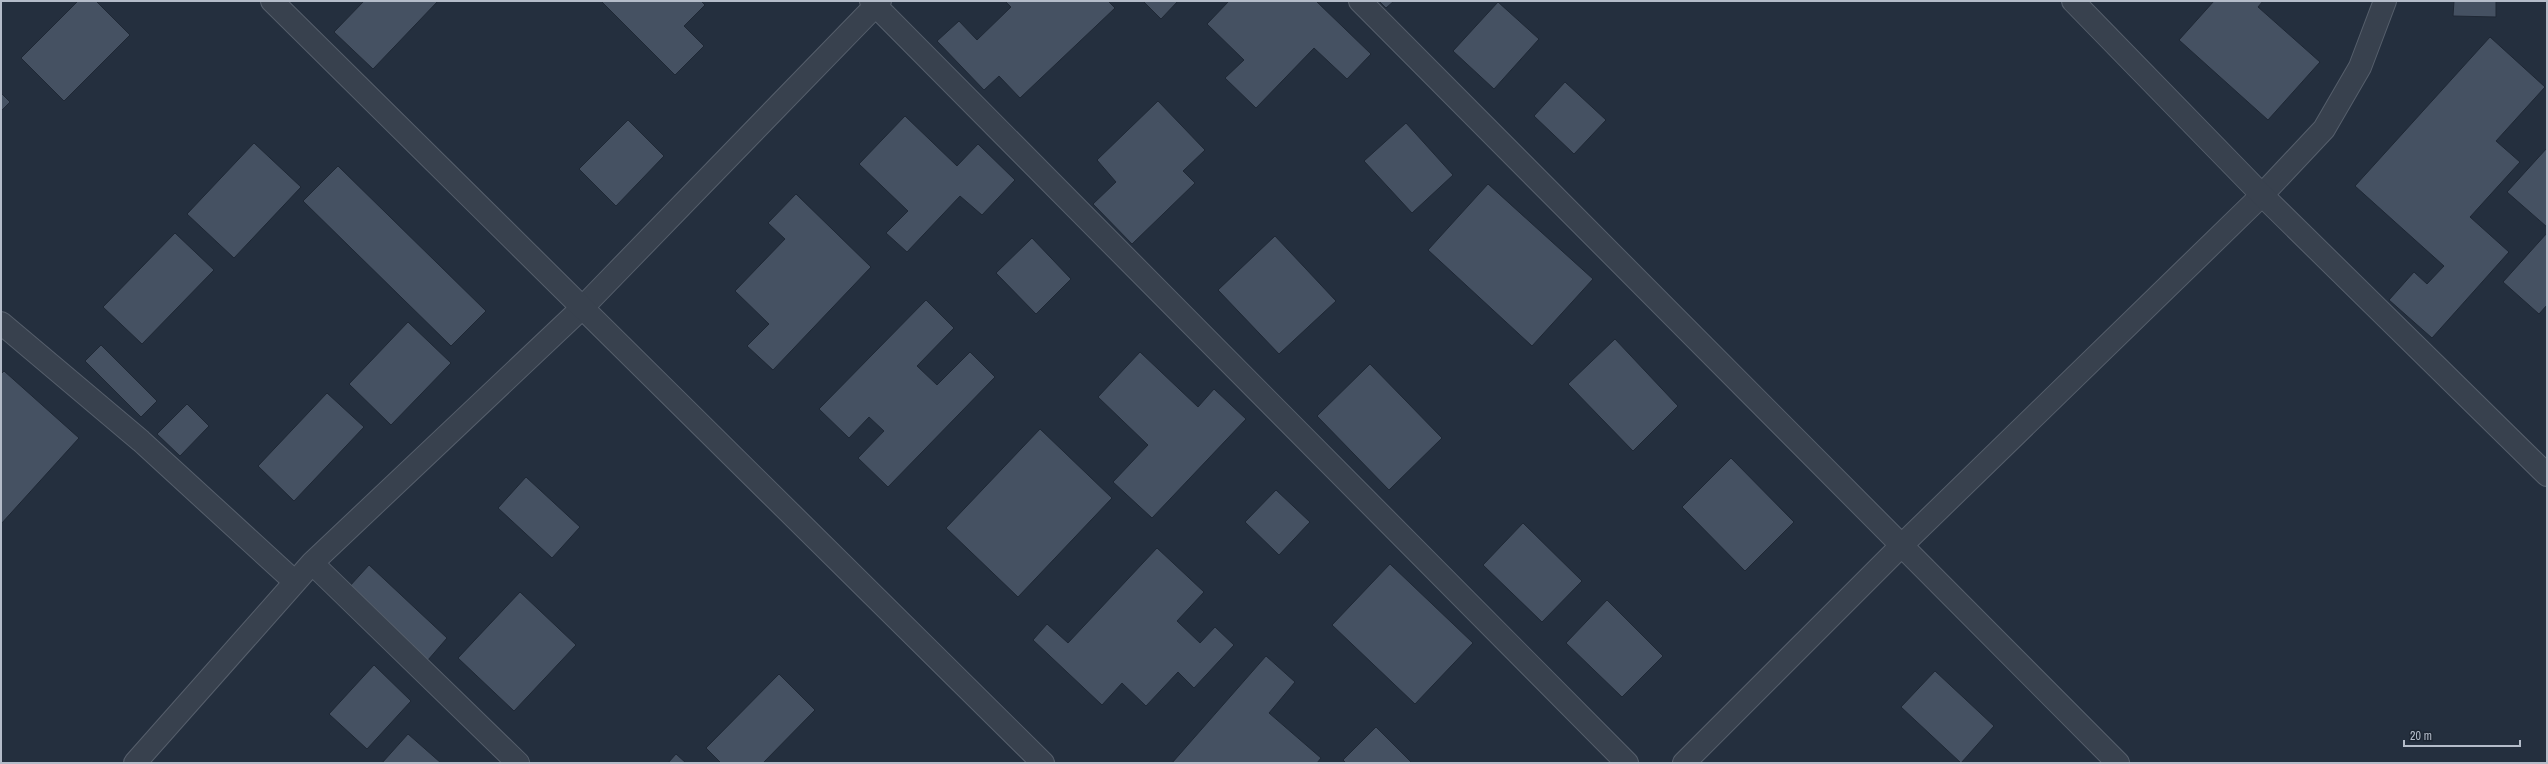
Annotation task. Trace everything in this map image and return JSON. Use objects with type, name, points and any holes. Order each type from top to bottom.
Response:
[{"type":"street","points":[[272,1],[583,306],[1043,763]]},
{"type":"street","points":[[1360,1],[2118,763]]},
{"type":"street","points":[[2073,1],[2262,195],[2547,475]]},
{"type":"street","points":[[1684,763],[1901,546],[2262,195],[2324,129],[2360,67],[2385,1]]},
{"type":"street","points":[[135,763],[312,563],[583,306],[876,2],[1627,763]]},
{"type":"street","points":[[1,323],[142,441],[295,582]]},
{"type":"street","points":[[312,563],[518,763]]},
{"type":"building","points":[[78,1],[96,1],[130,35],[64,101],[21,58]]},
{"type":"building","points":[[364,1],[438,1],[373,69],[334,32]]},
{"type":"building","points":[[601,1],[701,1],[705,5],[684,26],[704,46],[675,75]]},
{"type":"building","points":[[1005,1],[1108,1],[1115,8],[1020,98],[999,76],[984,90],[937,41],[959,21],[977,40],[1011,7]]},
{"type":"building","points":[[1143,1],[1178,1],[1161,19]]},
{"type":"building","points":[[1229,1],[1316,1],[1371,54],[1347,79],[1314,48],[1256,108],[1225,78],[1244,60],[1207,24]]},
{"type":"building","points":[[1379,1],[1394,1],[1386,8]]},
{"type":"building","points":[[2214,1],[2263,1],[2258,7],[2320,62],[2268,120],[2179,40]]},
{"type":"building","points":[[2454,1],[2496,1],[2496,17],[2453,16]]},
{"type":"building","points":[[1498,2],[1539,39],[1494,89],[1453,51]]},
{"type":"building","points":[[2490,37],[2545,87],[2496,141],[2520,162],[2470,217],[2509,252],[2432,338],[2389,300],[2414,272],[2427,284],[2444,266],[2355,186]]},
{"type":"building","points":[[1565,82],[1606,120],[1574,154],[1534,116]]},
{"type":"building","points":[[1,93],[10,102],[1,111]]},
{"type":"building","points":[[1158,101],[1205,150],[1183,171],[1195,183],[1132,244],[1093,204],[1116,182],[1097,160]]},
{"type":"building","points":[[905,116],[957,166],[978,144],[1015,180],[982,215],[960,196],[907,252],[886,233],[908,211],[859,164]]},
{"type":"building","points":[[628,120],[664,156],[616,206],[579,169]]},
{"type":"building","points":[[1406,123],[1453,175],[1412,213],[1364,161]]},
{"type":"building","points":[[254,143],[301,187],[234,258],[187,214]]},
{"type":"building","points":[[2547,148],[2547,227],[2507,192]]},
{"type":"building","points":[[338,166],[486,311],[451,346],[303,201]]},
{"type":"building","points":[[1488,184],[1593,279],[1532,346],[1428,250]]},
{"type":"building","points":[[796,194],[871,267],[773,370],[747,346],[769,324],[735,291],[785,239],[768,223]]},
{"type":"building","points":[[175,233],[214,270],[142,344],[103,307]]},
{"type":"building","points":[[2547,233],[2547,305],[2539,314],[2503,282]]},
{"type":"building","points":[[1275,236],[1336,301],[1279,354],[1218,290]]},
{"type":"building","points":[[1032,238],[1071,279],[1036,314],[996,273]]},
{"type":"building","points":[[926,300],[954,328],[917,366],[937,385],[970,352],[995,377],[888,487],[858,458],[884,431],[869,417],[849,438],[819,409]]},
{"type":"building","points":[[408,322],[451,363],[391,425],[349,384]]},
{"type":"building","points":[[1615,339],[1678,406],[1633,451],[1568,384]]},
{"type":"building","points":[[101,345],[157,401],[141,417],[85,361]]},
{"type":"building","points":[[1140,352],[1198,407],[1214,389],[1246,419],[1152,518],[1113,482],[1148,445],[1098,397]]},
{"type":"building","points":[[1370,364],[1442,438],[1389,490],[1317,416]]},
{"type":"building","points":[[4,371],[79,438],[1,524],[1,374]]},
{"type":"building","points":[[327,393],[364,427],[294,501],[258,466]]},
{"type":"building","points":[[187,404],[209,426],[180,456],[157,434]]},
{"type":"building","points":[[1040,429],[1112,498],[1018,597],[946,528]]},
{"type":"building","points":[[1731,458],[1794,522],[1745,571],[1682,507]]},
{"type":"building","points":[[526,477],[580,527],[552,558],[498,508]]},
{"type":"building","points":[[1276,490],[1310,522],[1279,555],[1245,522]]},
{"type":"building","points":[[1523,523],[1582,581],[1542,622],[1483,565]]},
{"type":"building","points":[[1157,548],[1204,592],[1177,621],[1200,643],[1215,627],[1234,645],[1194,688],[1178,672],[1146,706],[1122,683],[1102,705],[1033,640],[1047,624],[1068,643]]},
{"type":"building","points":[[1390,564],[1473,643],[1415,704],[1332,625]]},
{"type":"building","points":[[369,565],[447,638],[428,660],[349,587]]},
{"type":"building","points":[[520,592],[576,645],[514,711],[458,658]]},
{"type":"building","points":[[1607,600],[1663,656],[1622,697],[1566,643]]},
{"type":"building","points":[[1266,656],[1295,682],[1269,713],[1321,758],[1317,763],[1172,763]]},
{"type":"building","points":[[374,665],[411,701],[367,749],[329,714]]},
{"type":"building","points":[[1935,671],[1994,726],[1961,763],[1901,707]]},
{"type":"building","points":[[779,674],[815,710],[763,763],[721,763],[706,748]]},
{"type":"building","points":[[1376,727],[1412,763],[1346,763],[1343,760]]},
{"type":"building","points":[[408,734],[441,763],[382,763]]},
{"type":"building","points":[[676,754],[686,763],[668,763]]}]
